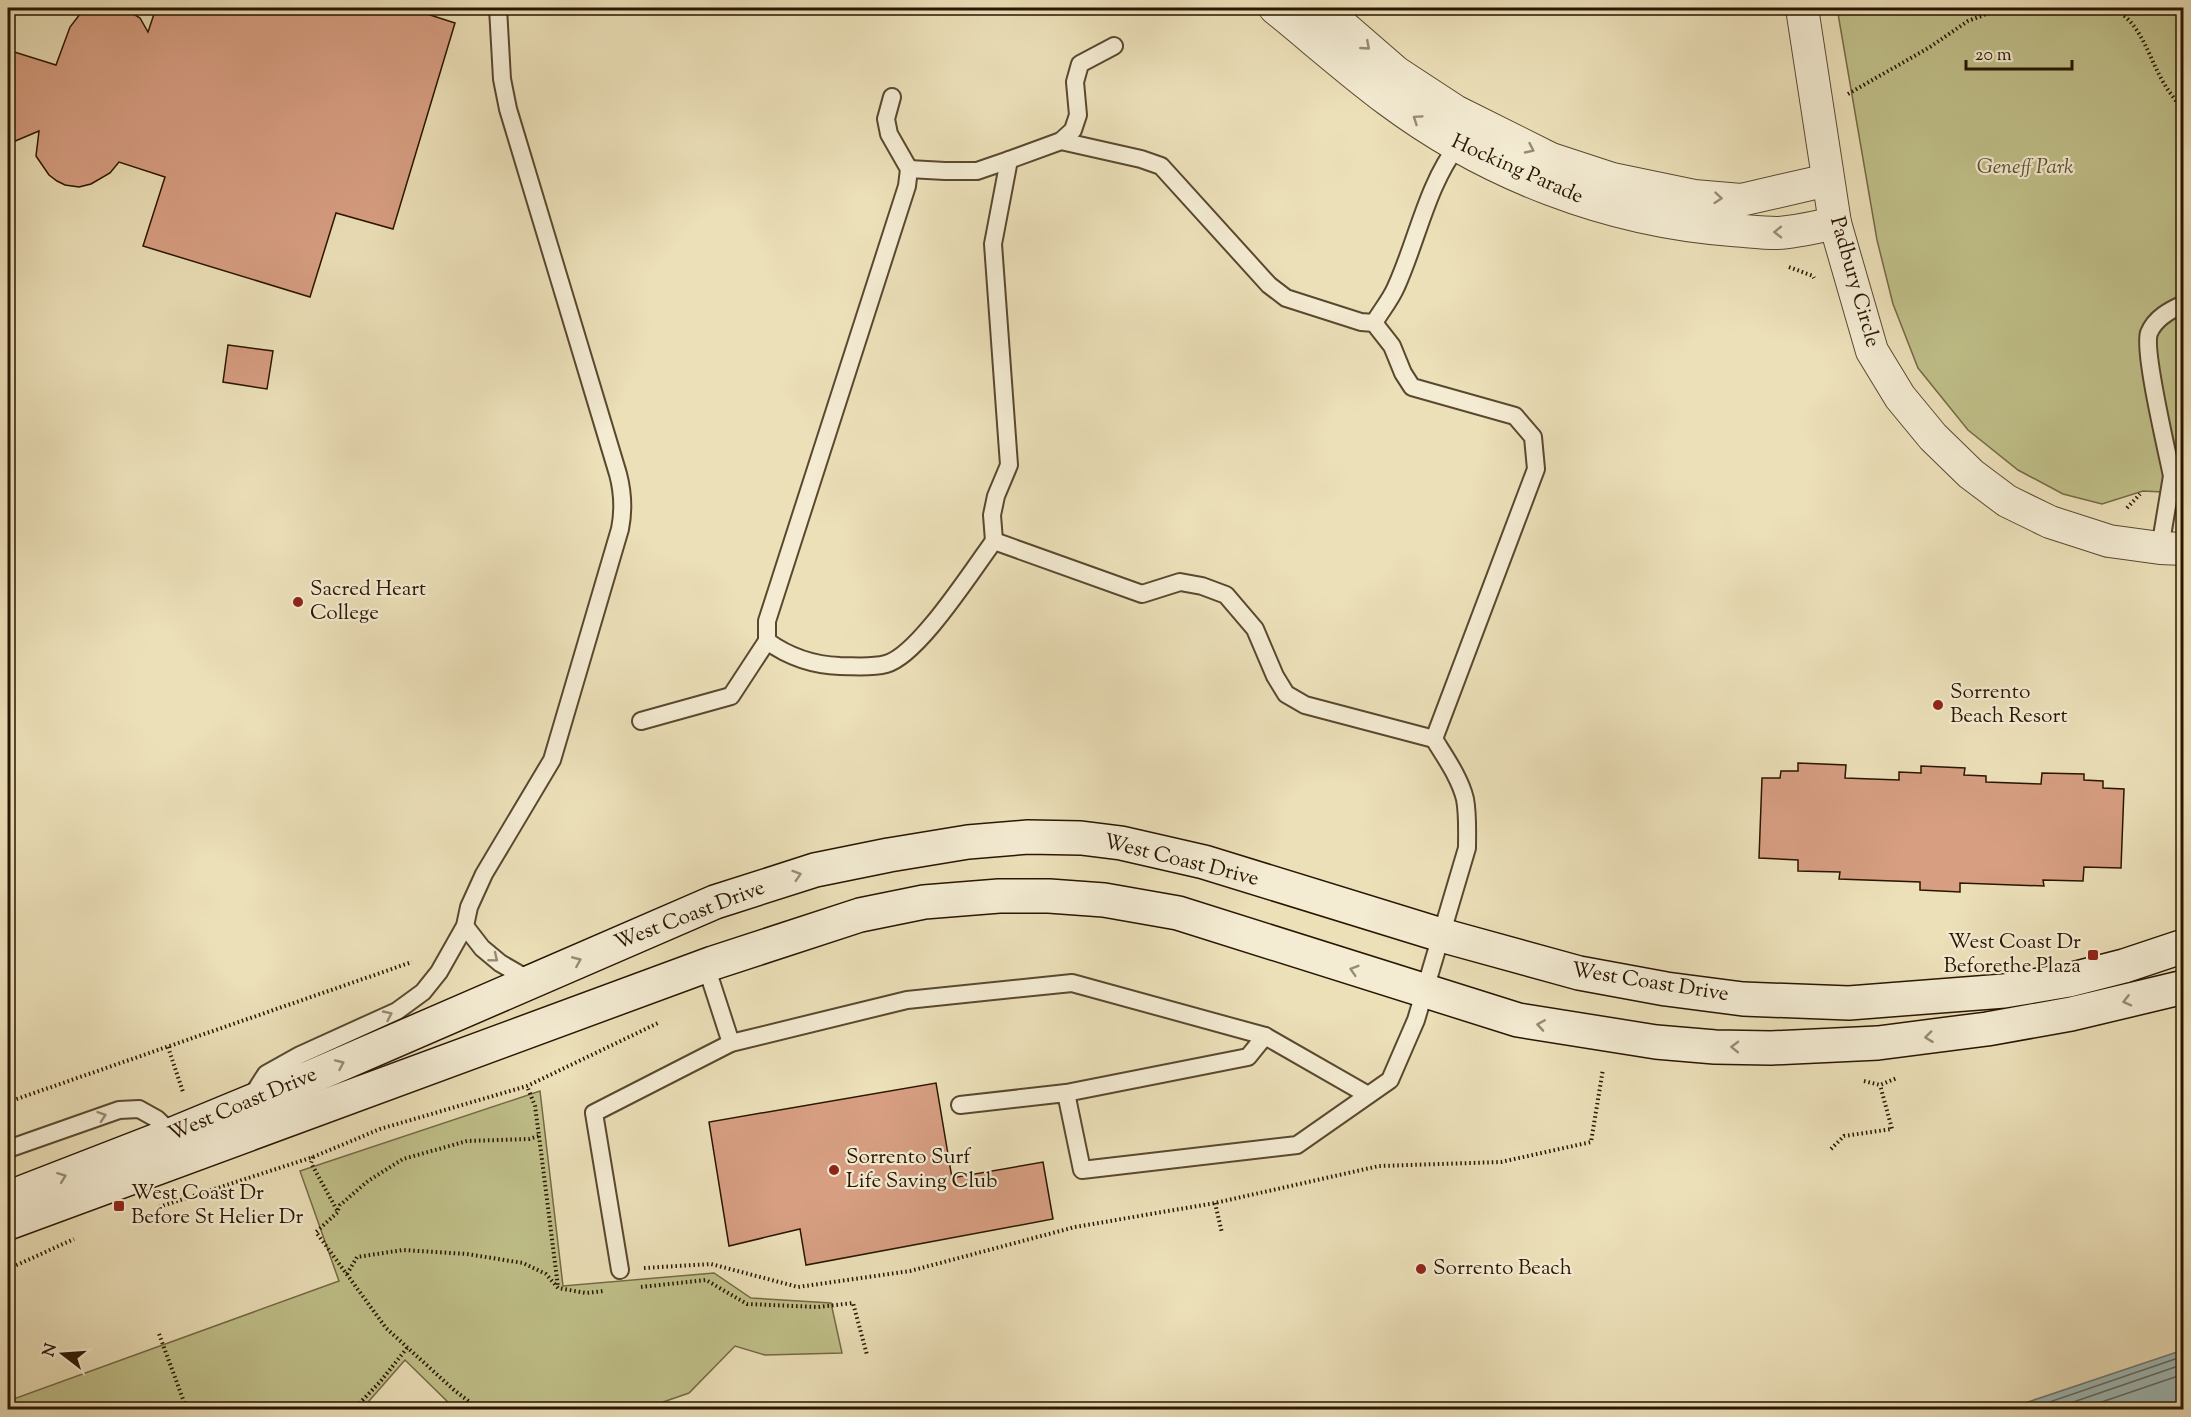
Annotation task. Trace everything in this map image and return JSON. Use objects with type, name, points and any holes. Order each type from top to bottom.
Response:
[{"type":"main road","name":"West Coast Drive","points":[[8,1198],[183,1130],[715,902],[815,870],[968,842],[1028,837],[1081,838],[1121,843],[1204,862],[1441,935],[1579,973],[1666,989],[1743,999],[1849,1003],[2004,991],[2068,980],[2124,966],[2184,946]]},
{"type":"main road","name":"West Coast Drive","points":[[8,1223],[706,966],[860,915],[924,902],[999,896],[1049,896],[1104,900],[1178,913],[1518,1020],[1656,1042],[1715,1047],[1771,1048],[1878,1043],[1987,1029],[2071,1014],[2184,987]]},
{"type":"street","name":"Hocking Parade","points":[[1275,8],[1388,100],[1458,145],[1481,158],[1576,200],[1628,214],[1688,226],[1776,233],[1836,223]]},
{"type":"street","name":"Hocking Parade","points":[[1322,8],[1397,73],[1455,111],[1487,129],[1561,162],[1612,179],[1694,196],[1741,200],[1828,180]]},
{"type":"street","name":"Padbury Circle","points":[[1802,8],[1836,223],[1857,305],[1872,351],[1900,397],[1933,437],[1963,467],[2007,501],[2050,522],[2109,541],[2172,548]]},
{"type":"lane","points":[[257,1099],[257,1088],[266,1074],[300,1055],[398,1011],[423,992],[439,972],[465,926],[469,908],[484,874],[552,760],[620,529],[623,495],[618,474],[508,108],[502,79],[498,8]]},
{"type":"lane","points":[[909,169],[977,171],[1061,141],[1073,130],[1078,115],[1075,82],[1080,64],[1114,46]]},
{"type":"lane","points":[[640,721],[731,696],[767,641],[767,621],[907,186],[909,169],[889,134],[886,119],[892,97]]},
{"type":"lane","points":[[1061,141],[1142,159],[1161,166],[1277,292],[1286,298],[1307,305],[1361,322],[1374,323],[1392,346],[1403,373],[1413,387],[1515,416],[1533,436],[1536,469],[1434,739]]},
{"type":"lane","points":[[1374,323],[1396,288],[1418,225],[1449,157],[1458,145]]},
{"type":"lane","points":[[767,641],[784,653],[810,663],[864,666],[888,664],[905,652],[940,617],[994,541],[992,515],[996,496],[1009,465],[993,244],[1009,160]]},
{"type":"lane","points":[[2172,548],[2178,470],[2149,360],[2149,333],[2165,312],[2184,304]]},
{"type":"lane","points":[[994,541],[1142,594],[1180,582],[1202,586],[1226,595],[1255,629],[1275,676],[1286,694],[1305,705],[1434,739],[1448,761],[1464,797],[1467,848],[1416,1020],[1390,1080],[1297,1145],[1082,1170],[1066,1093]]},
{"type":"lane","points":[[465,926],[482,948],[500,963],[531,981]]},
{"type":"lane","points":[[706,966],[731,1043]]},
{"type":"lane","points":[[620,1270],[594,1113],[731,1043],[907,1000],[1072,983],[1265,1036],[1368,1095]]},
{"type":"lane","points":[[960,1105],[1066,1093],[1248,1057],[1265,1036]]},
{"type":"lane","points":[[8,1149],[120,1110],[139,1109],[183,1130]]},
{"type":"path","points":[[1839,99],[1930,47],[1968,21],[2002,8]]},
{"type":"path","points":[[2113,8],[2135,25],[2162,80],[2184,111]]},
{"type":"path","points":[[1781,265],[1813,276],[1817,285]]},
{"type":"path","points":[[2119,512],[2126,509],[2143,491]]},
{"type":"path","points":[[168,1047],[183,1130]]},
{"type":"path","points":[[620,1270],[711,1264],[798,1287],[910,1271],[1075,1227],[1215,1203],[1379,1167],[1501,1162],[1591,1142],[1604,1065]]},
{"type":"path","points":[[1831,1149],[1844,1136],[1892,1129],[1880,1085]]},
{"type":"path","points":[[526,1086],[535,1106],[558,1288]]},
{"type":"path","points":[[149,1211],[314,1157],[398,1124]]},
{"type":"path","points":[[480,1410],[454,1390],[386,1328],[316,1232],[338,1212],[339,1205],[368,1181],[403,1159],[467,1141],[529,1139],[539,1136]]},
{"type":"path","points":[[314,1157],[311,1163],[338,1212]]},
{"type":"path","points":[[1215,1203],[1222,1233]]},
{"type":"path","points":[[8,1269],[84,1234]]},
{"type":"path","points":[[159,1334],[187,1410]]},
{"type":"path","points":[[353,1410],[380,1382],[407,1348]]},
{"type":"green space","name":"Geneff Park","points":[[1837,8],[2183,8],[2183,493],[2143,491],[2102,504],[2063,494],[2018,470],[1968,430],[1918,368],[1893,304],[1877,240]]},
{"type":"green space","points":[[540,1091],[563,1286],[714,1273],[751,1298],[831,1303],[842,1353],[765,1355],[735,1346],[689,1393],[643,1409],[577,1410],[538,1405],[452,1406],[405,1360],[362,1409],[8,1409],[8,1401],[339,1281],[300,1171]]},
{"type":"water","points":[[2183,1350],[2183,1409],[2007,1409]]},
{"type":"building","points":[[92,8],[124,8],[140,18],[148,32],[156,8],[426,8],[424,13],[455,23],[393,229],[336,213],[310,297],[143,246],[165,177],[119,162],[110,173],[91,184],[79,187],[65,185],[49,175],[36,156],[39,131],[8,144],[8,50],[56,65],[70,27],[80,14]]},
{"type":"building","points":[[228,345],[273,351],[267,389],[223,382]]},
{"type":"building","points":[[1798,763],[1846,765],[1845,778],[1899,780],[1899,772],[1921,773],[1921,766],[1965,768],[1964,775],[1986,776],[1986,782],[2041,784],[2042,773],[2084,774],[2084,780],[2103,781],[2103,788],[2124,789],[2121,868],[2084,867],[2083,881],[2043,880],[2044,886],[1960,883],[1960,892],[1920,890],[1920,882],[1839,879],[1840,872],[1798,871],[1798,860],[1759,858],[1762,778],[1780,778],[1781,771],[1798,771]]},
{"type":"building","name":"Sorrento Surf Life Saving Club","points":[[936,1083],[952,1178],[1043,1162],[1053,1219],[806,1265],[800,1229],[729,1246],[709,1122]]},
{"type":"place","name":"Sacred Heart College","points":[[298,602]]},
{"type":"place","name":"Sorrento Beach Resort","points":[[1938,705]]},
{"type":"place","name":"West Coast Dr Beforethe Plaza","points":[[2093,955]]},
{"type":"place","name":"Sorrento Surf Life Saving Club","points":[[834,1170]]},
{"type":"place","name":"West Coast Dr Before St Helier Dr","points":[[119,1206]]},
{"type":"place","name":"Sorrento Beach","points":[[1421,1269]]}]
